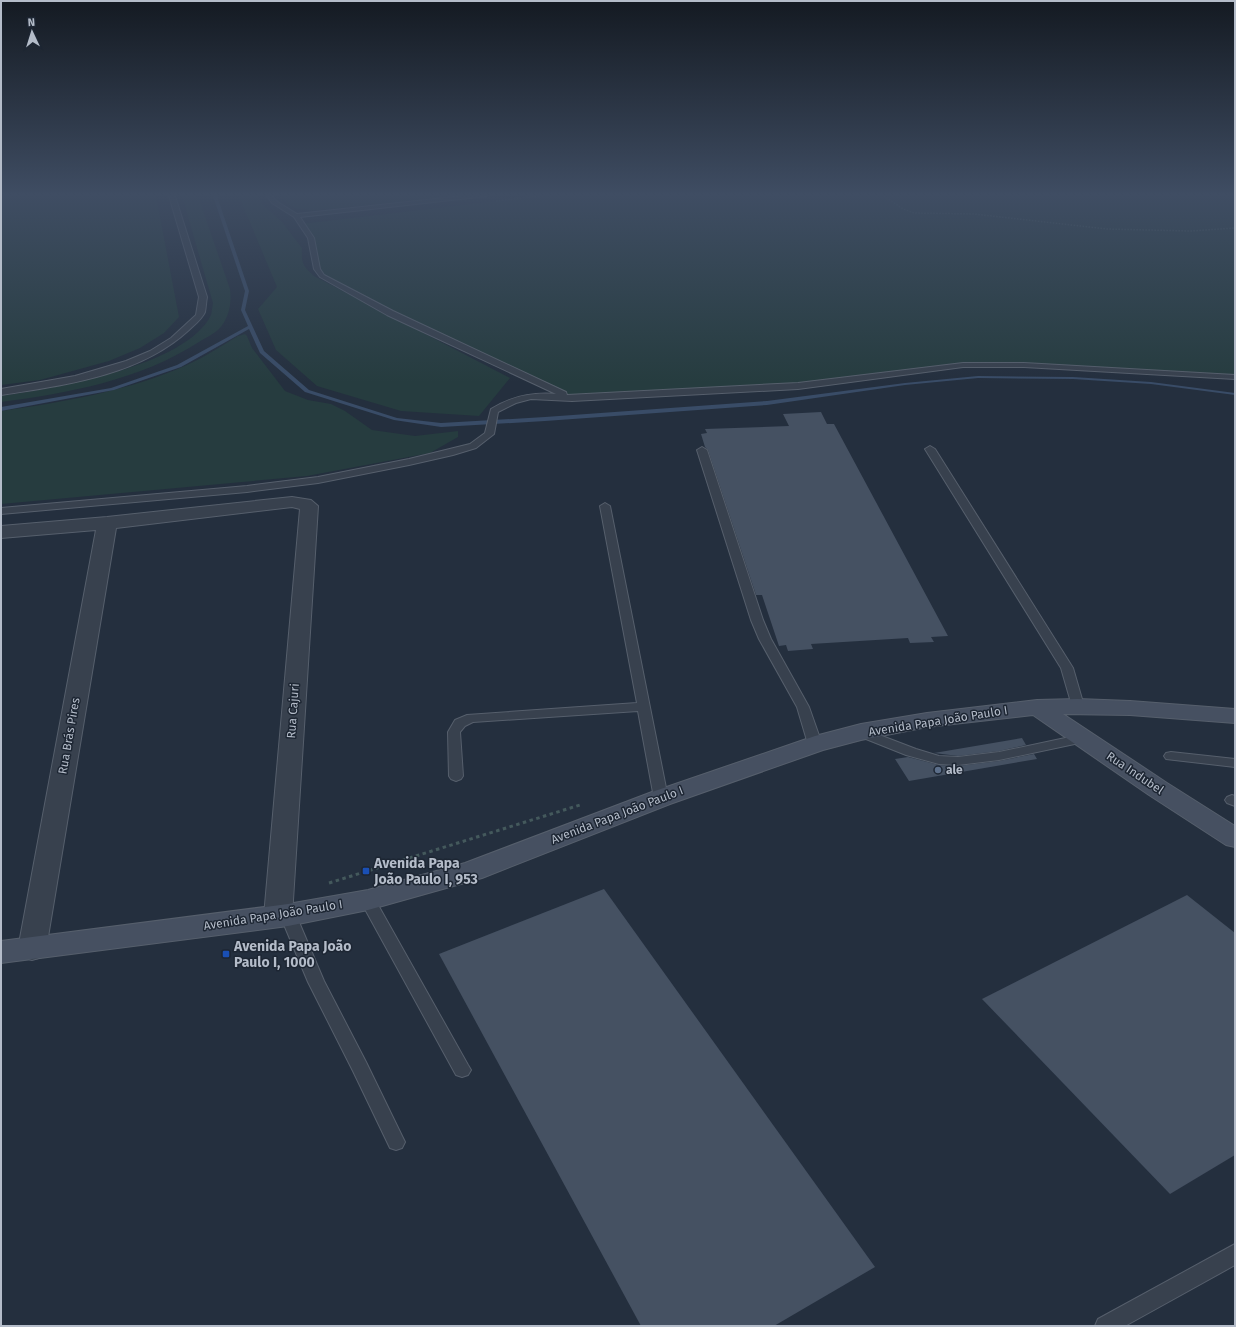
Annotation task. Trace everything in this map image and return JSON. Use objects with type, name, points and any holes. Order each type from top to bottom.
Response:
[{"type":"main road","name":"Avenida Papa João Paulo I","points":[[1,952],[283,916],[368,900],[472,871],[661,798],[815,744],[861,732],[927,720],[1037,707],[1078,706],[1130,708],[1235,716]]},
{"type":"main road","name":"Rua Indubel","points":[[1037,707],[1158,789],[1235,838]]},
{"type":"street","name":"Rua Cajuri","points":[[107,523],[292,502],[309,506],[283,916]]},
{"type":"street","points":[[1,532],[107,523]]},
{"type":"street","name":"Rua Brás Pires","points":[[32,949],[107,523]]},
{"type":"lane","points":[[1,392],[76,379],[126,363],[163,348],[192,324],[201,313],[203,297],[191,258]]},
{"type":"lane","points":[[315,258],[317,269],[322,276],[390,313],[572,398]]},
{"type":"lane","points":[[1,511],[247,489],[318,480],[450,453],[473,446],[489,434],[494,412],[506,403],[519,398],[544,396],[572,398],[798,386],[963,365],[1024,365],[1235,377]]},
{"type":"lane","points":[[702,450],[757,620],[765,639],[803,707],[815,744]]},
{"type":"lane","points":[[930,450],[1067,668],[1078,706]]},
{"type":"lane","points":[[605,506],[661,798]]},
{"type":"lane","points":[[456,776],[454,732],[460,723],[471,718],[643,707]]},
{"type":"lane","points":[[861,732],[911,752],[940,760],[958,761],[999,756],[1084,738]]},
{"type":"lane","points":[[1171,756],[1235,763]]},
{"type":"lane","points":[[368,900],[462,1070]]},
{"type":"lane","points":[[283,916],[360,1067],[396,1142]]},
{"type":"lane","points":[[1105,1326],[1235,1254]]},
{"type":"green space","points":[[1,258],[168,258],[179,317],[164,333],[140,348],[109,361],[40,380],[1,385]]},
{"type":"green space","points":[[200,258],[219,258],[230,289],[231,300],[229,310],[219,329],[176,355],[153,366],[128,375],[78,389],[1,402],[1,396],[84,381],[147,361],[175,348],[197,333],[211,315],[213,303]]},
{"type":"green space","points":[[265,258],[302,258],[307,270],[314,276],[510,378],[479,416],[401,411],[317,386],[276,350],[258,309],[277,287]]},
{"type":"green space","points":[[317,258],[1235,258],[1235,377],[1024,365],[963,365],[798,386],[572,398],[390,313],[322,276]]},
{"type":"green space","points":[[245,334],[252,348],[285,391],[308,400],[331,404],[345,411],[372,430],[415,436],[458,431],[458,437],[430,453],[307,476],[1,504],[1,411],[48,404],[119,389],[142,382],[187,365],[238,336]]},
{"type":"building","points":[[821,412],[827,424],[834,424],[948,636],[931,637],[934,642],[910,643],[908,638],[811,644],[813,649],[788,651],[786,645],[779,646],[762,595],[756,595],[708,450],[705,447],[701,434],[707,433],[705,429],[789,426],[783,414]]},
{"type":"building","points":[[1022,738],[1026,745],[999,751],[958,756],[934,753]]},
{"type":"building","points":[[1034,754],[1037,759],[909,781],[895,759],[908,757],[939,765],[958,766],[999,761]]},
{"type":"building","points":[[604,889],[875,1267],[774,1326],[641,1326],[439,954]]},
{"type":"building","points":[[1187,895],[1235,933],[1235,1155],[1170,1194],[982,999]]},
{"type":"waterway","points":[[236,258],[247,291],[243,310],[250,326]]},
{"type":"waterway","points":[[1,409],[112,389],[179,366],[250,326]]},
{"type":"waterway","points":[[250,326],[262,352],[307,391],[396,419],[441,425],[767,403],[905,384],[978,377],[1073,378],[1151,383],[1235,394]]},
{"type":"place","name":"ale","points":[[938,770]]},
{"type":"place","name":"Avenida Papa João Paulo I, 953","points":[[366,871]]},
{"type":"place","name":"Avenida Papa João Paulo I, 1000","points":[[226,954]]}]
